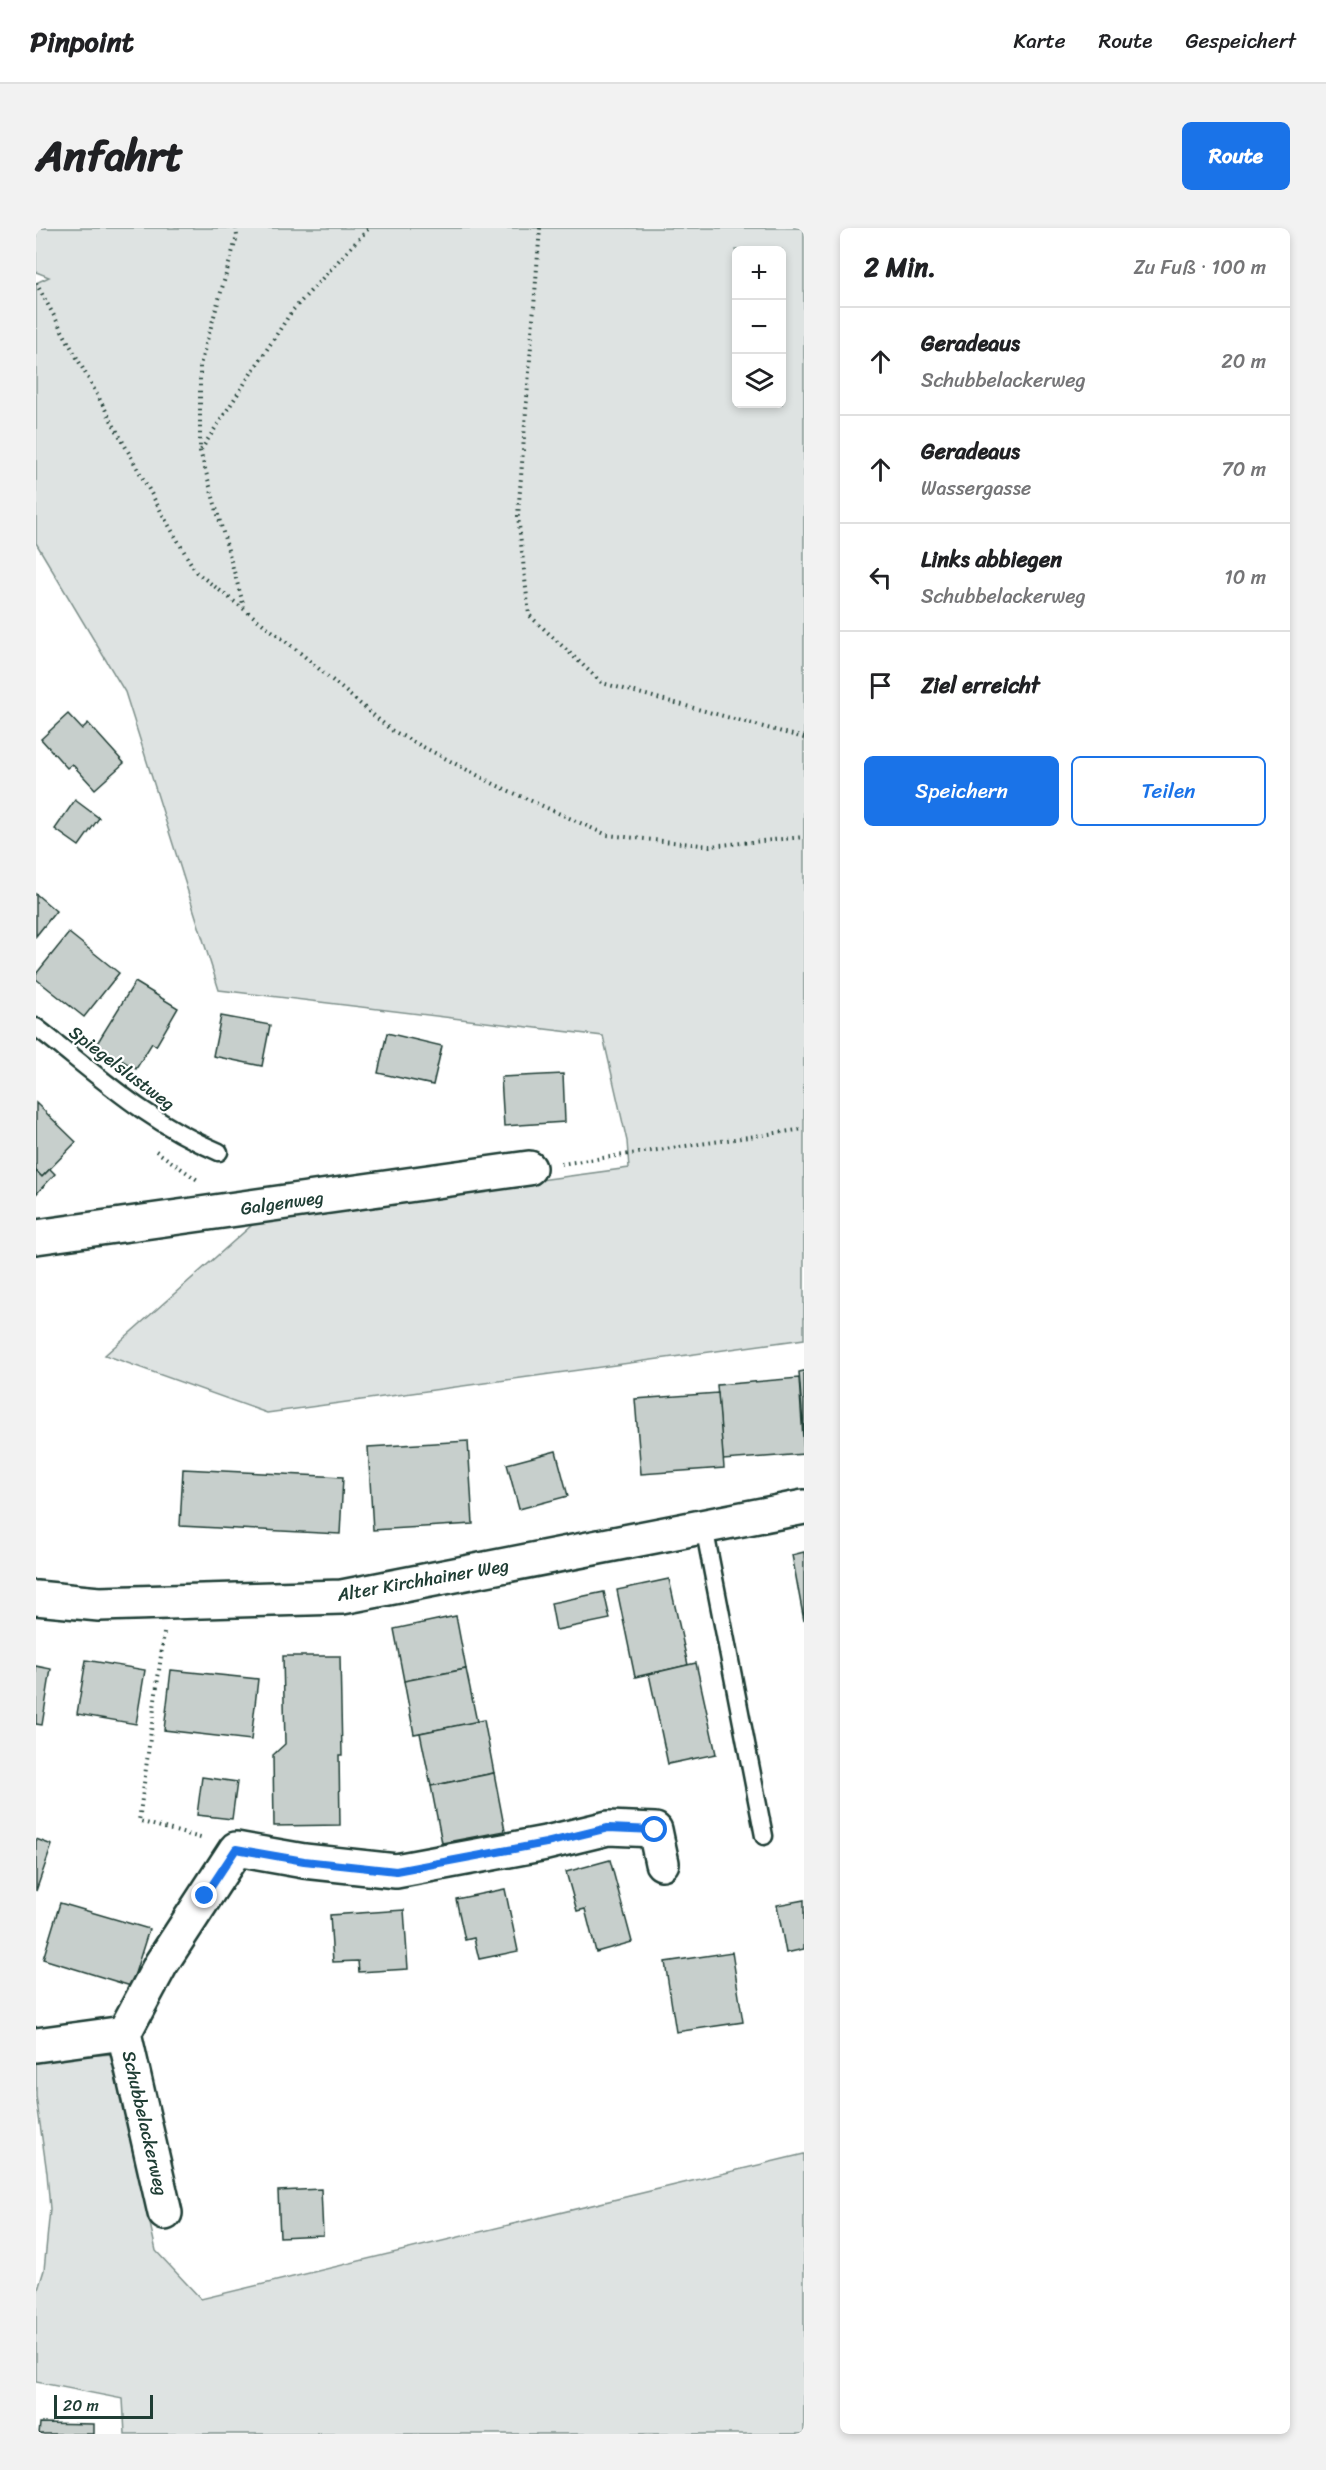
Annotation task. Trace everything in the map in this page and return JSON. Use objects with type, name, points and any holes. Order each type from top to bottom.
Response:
[{"type":"street","name":"Galgenweg","points":[[36,1237],[529,1168]]},
{"type":"street","name":"Alter Kirchhainer Weg","points":[[36,1598],[99,1604],[342,1597],[804,1507]]},
{"type":"street","points":[[236,1849],[304,1861],[396,1871],[608,1828],[655,1830],[662,1863]]},
{"type":"street","name":"Schubbelackerweg","points":[[165,2213],[124,2033],[161,1964],[236,1849]]},
{"type":"street","name":"Schubbelackerweg","points":[[36,2045],[124,2033]]},
{"type":"lane","name":"Spiegelslustweg","points":[[36,1027],[151,1118],[219,1152]]},
{"type":"lane","points":[[704,1527],[764,1836]]},
{"type":"path","points":[[236,228],[237,236],[200,365],[200,451],[244,608]]},
{"type":"path","points":[[200,451],[292,311],[369,228]]},
{"type":"path","points":[[540,228],[518,516],[529,615],[602,683],[804,738]]},
{"type":"path","points":[[36,283],[164,518],[196,572],[244,608],[390,730],[496,785],[607,835],[710,846],[804,837]]},
{"type":"path","points":[[529,1168],[804,1129]]},
{"type":"path","points":[[168,1603],[139,1821],[236,1849]]},
{"type":"shaded area","points":[[36,228],[804,228],[804,1339],[267,1413],[105,1355],[260,1218],[629,1168],[627,1141],[603,1036],[219,990],[125,692],[36,543],[36,283],[49,277],[36,272]]},
{"type":"shaded area","points":[[113,2054],[156,2251],[201,2299],[804,2154],[804,2434],[125,2434],[123,2399],[36,2382],[36,2296],[44,2270],[50,2209],[36,2096],[36,2059]]},
{"type":"building","points":[[68,714],[82,729],[88,723],[124,763],[95,789],[72,764],[67,768],[41,739]]},
{"type":"building","points":[[75,800],[99,818],[79,846],[55,829]]},
{"type":"building","points":[[36,894],[56,911],[36,936]]},
{"type":"building","points":[[69,933],[119,973],[84,1017],[36,979],[36,974]]},
{"type":"building","points":[[135,982],[178,1008],[156,1046],[152,1043],[136,1069],[96,1045]]},
{"type":"building","points":[[221,1016],[270,1025],[262,1066],[213,1056]]},
{"type":"building","points":[[387,1033],[442,1046],[433,1085],[378,1073]]},
{"type":"building","points":[[563,1074],[565,1122],[504,1126],[501,1077]]},
{"type":"building","points":[[36,1103],[76,1142],[42,1177],[36,1171]]},
{"type":"building","points":[[50,1169],[55,1174],[36,1194],[36,1171],[42,1177]]},
{"type":"building","points":[[804,1371],[804,1438],[799,1372]]},
{"type":"building","points":[[799,1378],[804,1454],[723,1460],[717,1385]]},
{"type":"building","points":[[718,1393],[724,1468],[641,1474],[635,1399]]},
{"type":"building","points":[[468,1441],[473,1524],[373,1530],[368,1447]]},
{"type":"building","points":[[556,1451],[568,1496],[519,1509],[507,1464]]},
{"type":"building","points":[[183,1469],[343,1477],[340,1534],[180,1526]]},
{"type":"building","points":[[804,1552],[804,1621],[792,1555]]},
{"type":"building","points":[[669,1579],[688,1665],[635,1677],[617,1590]]},
{"type":"building","points":[[604,1592],[610,1619],[556,1630],[551,1603]]},
{"type":"building","points":[[456,1616],[466,1669],[404,1681],[394,1629]]},
{"type":"building","points":[[283,1656],[340,1656],[342,1755],[339,1755],[340,1825],[274,1826],[273,1755],[285,1744]]},
{"type":"building","points":[[86,1660],[145,1670],[136,1724],[77,1714]]},
{"type":"building","points":[[696,1663],[716,1754],[668,1764],[649,1674]]},
{"type":"building","points":[[36,1666],[51,1669],[42,1725],[36,1724]]},
{"type":"building","points":[[466,1669],[477,1722],[414,1734],[404,1681]]},
{"type":"building","points":[[171,1670],[258,1679],[251,1740],[164,1730]]},
{"type":"building","points":[[484,1720],[494,1773],[431,1786],[420,1733]]},
{"type":"building","points":[[494,1773],[505,1831],[442,1843],[431,1786]]},
{"type":"building","points":[[202,1777],[237,1782],[232,1819],[197,1815]]},
{"type":"building","points":[[36,1839],[52,1845],[36,1891]]},
{"type":"building","points":[[610,1860],[632,1942],[596,1952],[585,1909],[577,1911],[566,1872]]},
{"type":"building","points":[[505,1889],[518,1951],[479,1959],[474,1938],[465,1940],[456,1899]]},
{"type":"building","points":[[804,1900],[804,1949],[786,1953],[777,1905]]},
{"type":"building","points":[[60,1903],[149,1929],[131,1986],[43,1959]]},
{"type":"building","points":[[404,1910],[408,1969],[359,1972],[358,1961],[333,1962],[330,1915]]},
{"type":"building","points":[[732,1952],[743,2022],[676,2032],[665,1962]]},
{"type":"building","points":[[321,2189],[323,2235],[280,2237],[278,2191]]},
{"type":"building","points":[[40,2423],[94,2424],[94,2434],[39,2434]]},
{"type":"route","points":[[205,1896],[236,1849],[304,1861],[396,1871],[546,1843],[608,1828],[655,1830]]}]
